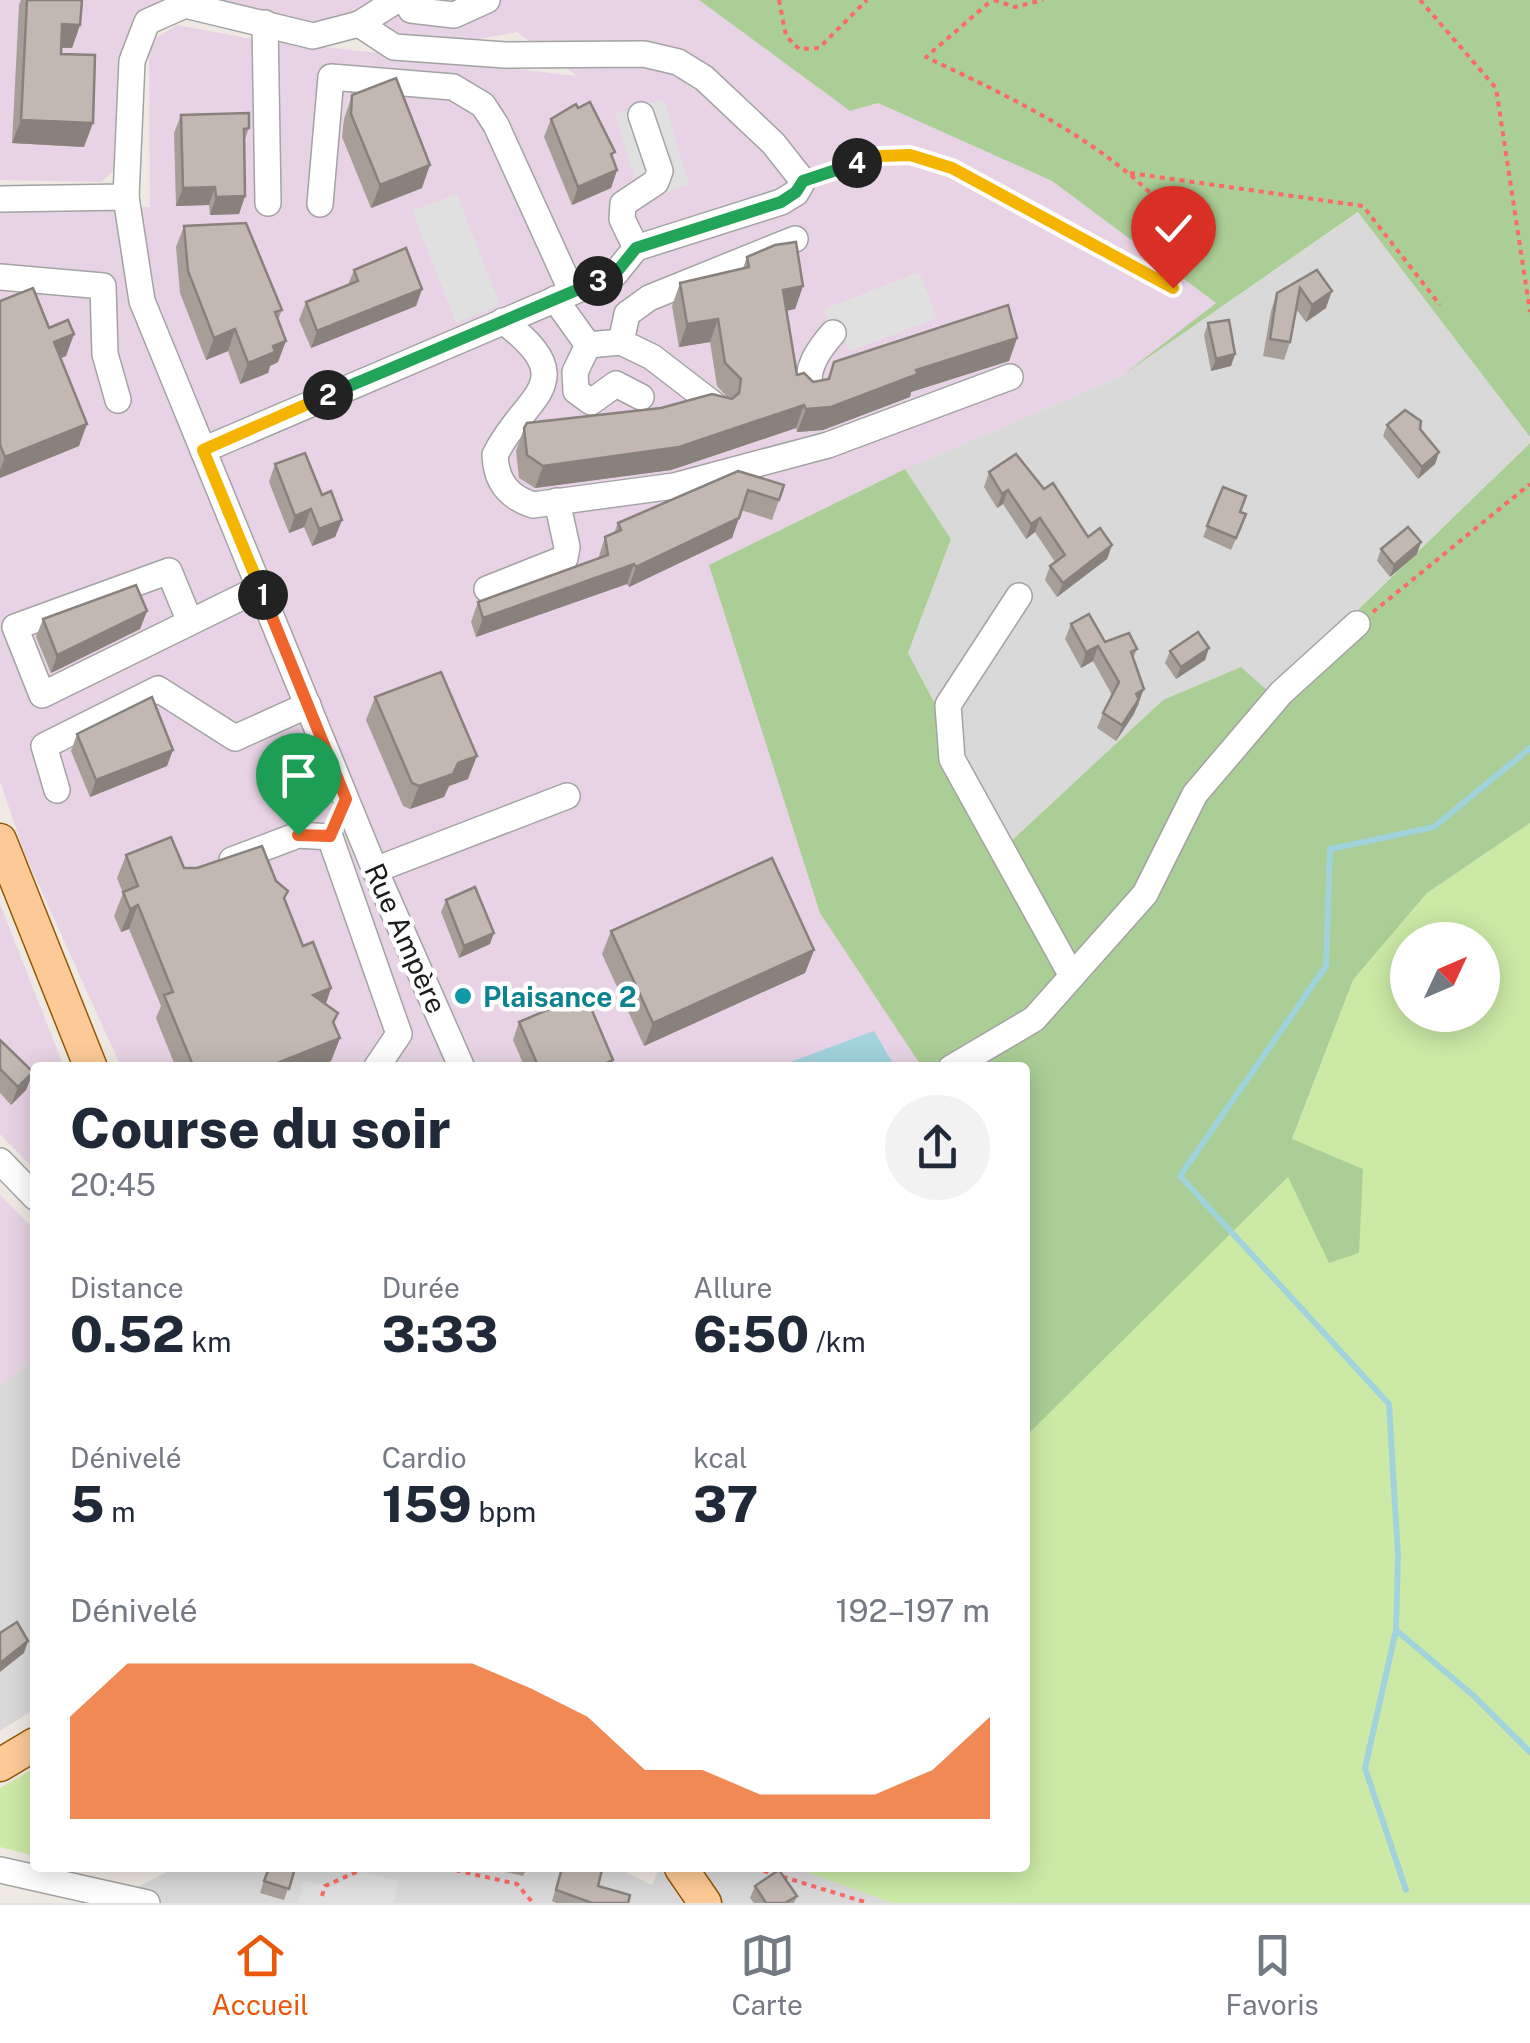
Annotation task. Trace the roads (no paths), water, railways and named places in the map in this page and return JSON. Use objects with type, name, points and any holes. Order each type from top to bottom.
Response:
[{"type":"main road","points":[[0,840],[89,1062]]},
{"type":"main road","points":[[0,1765],[30,1747]]},
{"type":"main road","points":[[684,1872],[705,1903]]},
{"type":"street","name":"Rue Ampère","points":[[397,0],[359,24],[314,36],[185,5],[147,22],[132,61],[126,197],[142,301],[346,799],[459,1062]]},
{"type":"street","points":[[406,0],[410,10],[454,15],[487,0]]},
{"type":"street","points":[[264,24],[268,203]]},
{"type":"street","points":[[203,450],[615,274],[636,248],[781,202],[796,192],[803,181],[773,143],[704,78],[678,62],[644,54],[505,55],[394,47],[359,24]]},
{"type":"street","points":[[320,204],[331,77],[453,87],[483,105],[496,125],[588,345]]},
{"type":"street","points":[[636,248],[622,219],[622,204],[656,182],[660,171],[642,115]]},
{"type":"street","points":[[0,199],[126,197]]},
{"type":"street","points":[[622,342],[627,314],[649,298],[795,239]]},
{"type":"street","points":[[0,277],[103,286],[138,274]]},
{"type":"street","points":[[103,286],[104,354],[118,400]]},
{"type":"street","points":[[502,321],[532,344],[540,358],[542,384],[528,412],[501,442],[496,466],[500,482],[517,500],[533,505],[674,486],[1010,377]]},
{"type":"street","points":[[810,390],[808,377],[815,358],[833,333]]},
{"type":"street","points":[[588,345],[622,342],[652,357],[717,408]]},
{"type":"street","points":[[588,345],[574,372],[576,391],[590,402],[616,384],[641,396]]},
{"type":"street","points":[[487,589],[565,558],[567,547],[557,502]]},
{"type":"street","points":[[190,622],[170,571],[15,628],[42,694],[260,588]]},
{"type":"street","points":[[1020,596],[948,705],[952,759],[1072,976]]},
{"type":"street","points":[[961,1062],[1034,1019],[1145,894],[1195,794],[1281,693],[1358,624]]},
{"type":"street","points":[[57,790],[44,746],[158,688],[235,738],[308,705]]},
{"type":"street","points":[[376,870],[568,796]]},
{"type":"street","points":[[346,799],[330,836],[399,1034],[380,1062]]},
{"type":"street","points":[[208,869],[298,835],[330,836]]},
{"type":"street","points":[[0,1161],[30,1192]]},
{"type":"street","points":[[0,1870],[131,1901]]},
{"type":"water","points":[[874,1031],[892,1062],[790,1062]]},
{"type":"waterway","points":[[1530,748],[1434,827],[1330,849],[1326,966],[1180,1176],[1389,1404],[1398,1555],[1396,1630],[1475,1697],[1530,1752]]},
{"type":"waterway","points":[[1396,1630],[1365,1768],[1406,1890]]},
{"type":"place","name":"Plaisance 2","points":[[463,996]]}]
